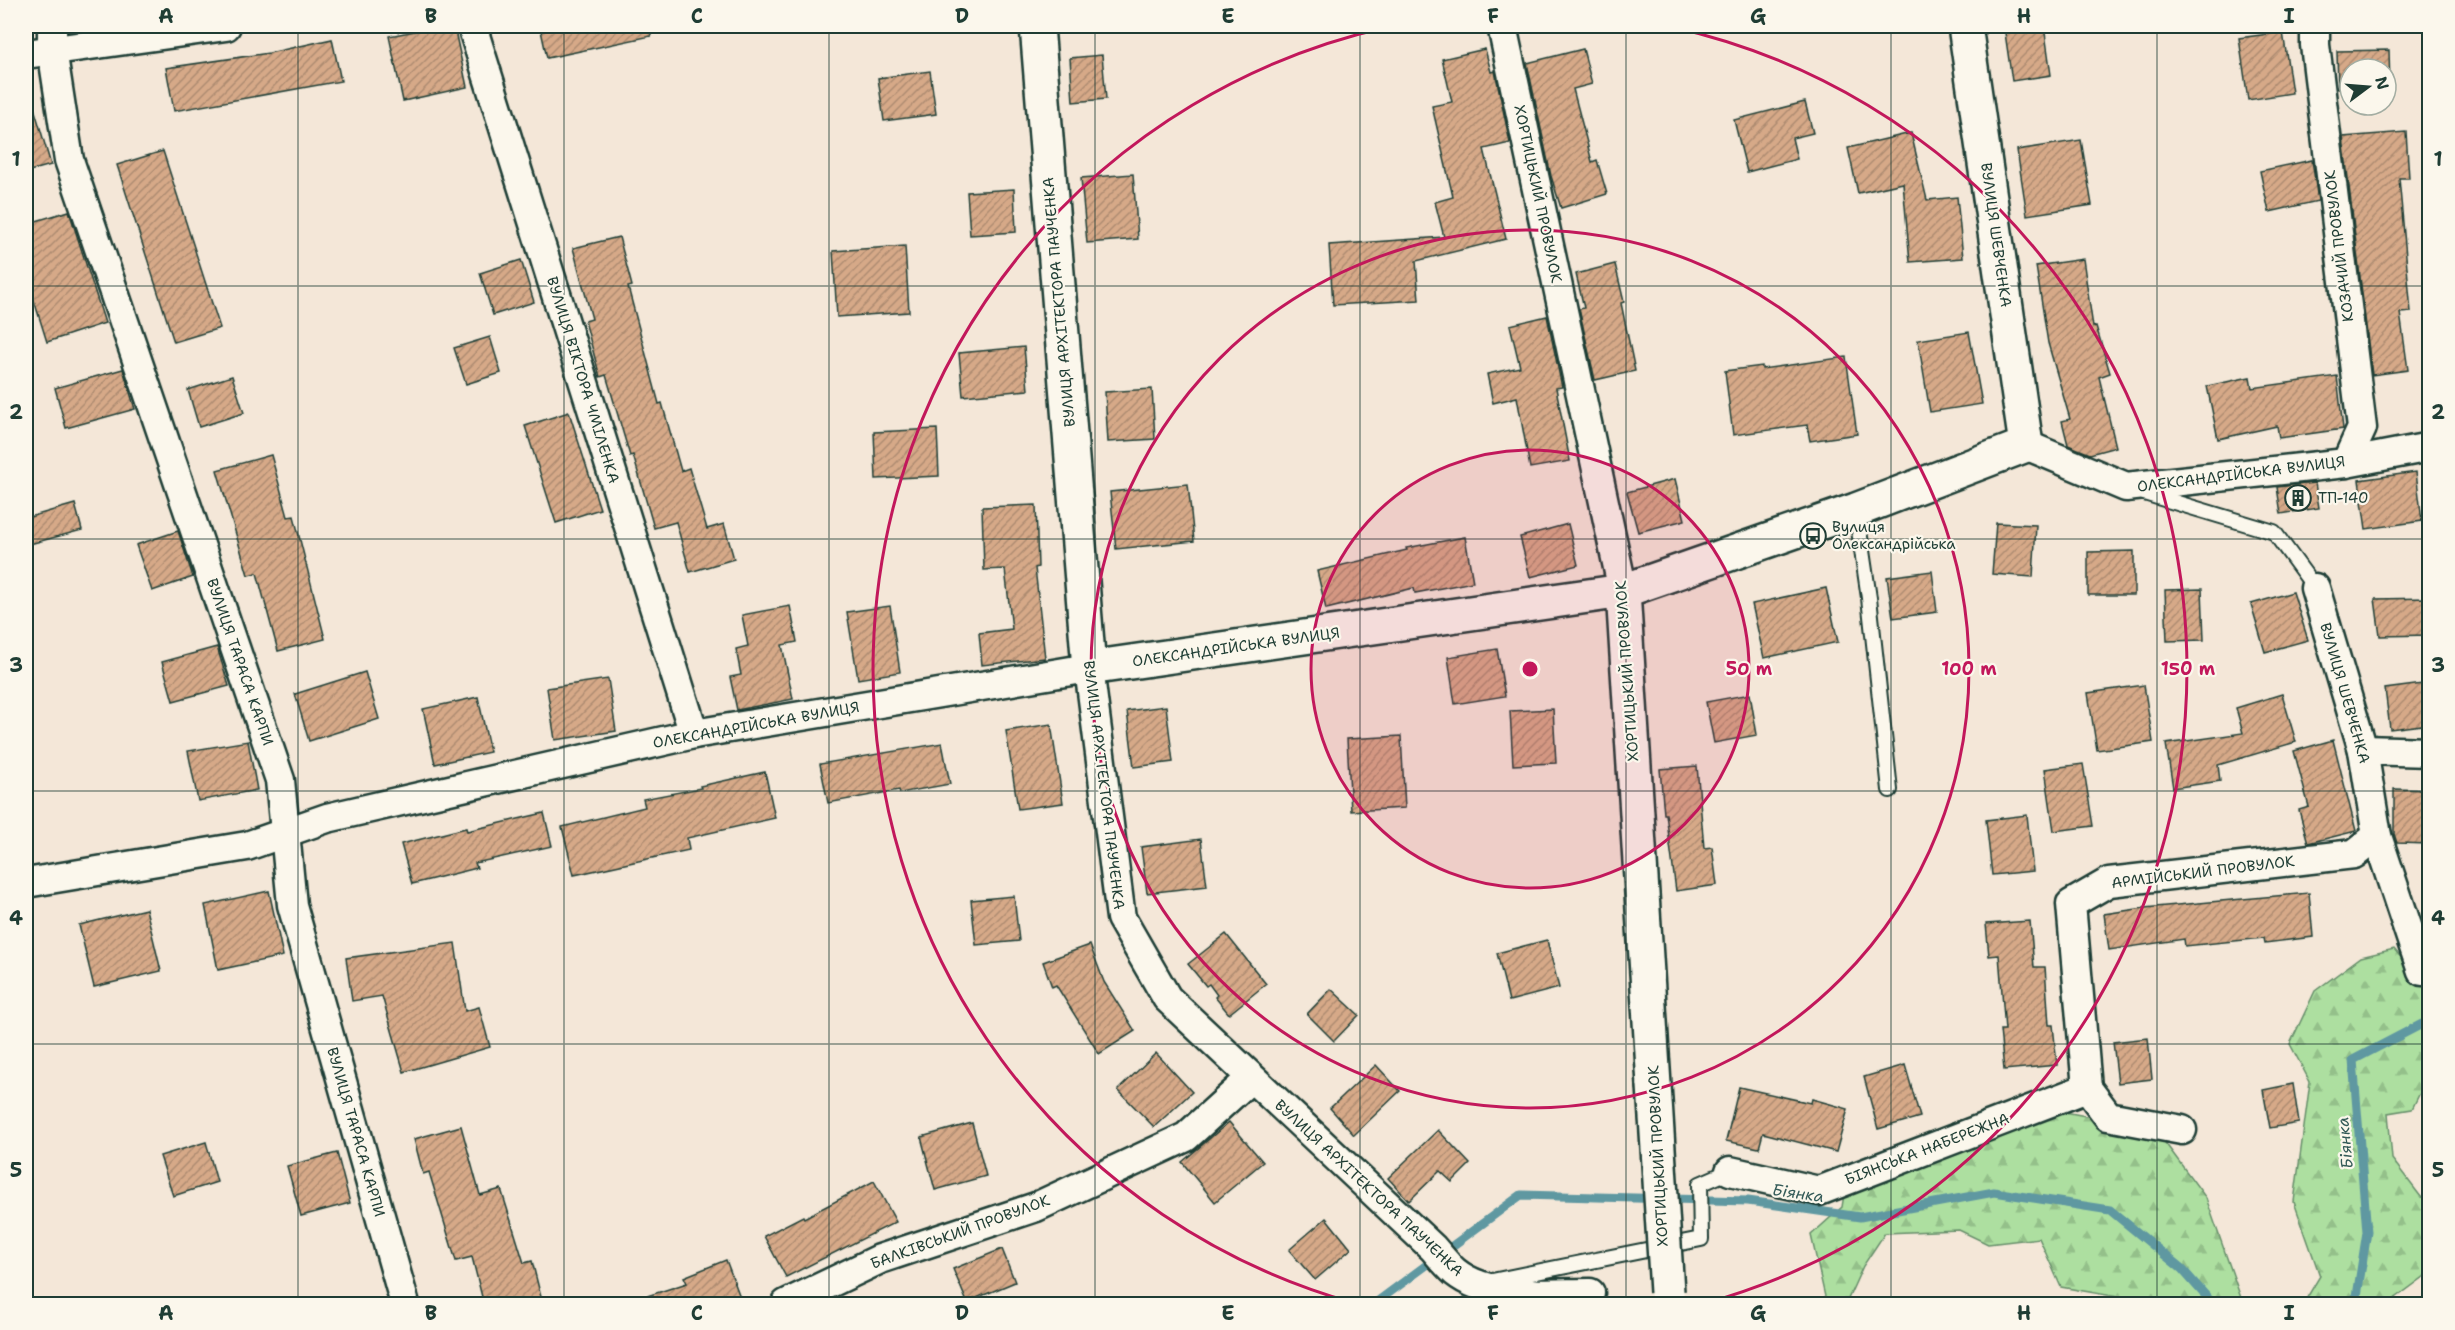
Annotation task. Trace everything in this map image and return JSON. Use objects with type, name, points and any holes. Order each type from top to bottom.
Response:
[{"type":"street","points":[[43,43],[226,26]]},
{"type":"street","name":"ВУЛИЦЯ ВІКТОРА ЧМІЛЕНКА","points":[[472,26],[694,734]]},
{"type":"street","name":"ВУЛИЦЯ АРХІТЕКТОРА ПАУЧЕНКА","points":[[1037,26],[1089,668],[1121,918],[1167,998],[1465,1278],[1519,1294],[1590,1293]]},
{"type":"street","name":"ХОРТИЦЬКИЙ ПРОВУЛОК","points":[[1502,26],[1623,591],[1668,1298]]},
{"type":"street","name":"ВУЛИЦЯ ШЕВЧЕНКА","points":[[1965,26],[2026,445]]},
{"type":"street","name":"КОЗАЧИЙ ПРОВУЛОК","points":[[2315,26],[2315,45],[2362,428],[2346,462]]},
{"type":"street","name":"ВУЛИЦЯ ТАРАСА КАРПИ","points":[[43,43],[69,160],[280,780],[292,905],[405,1305]]},
{"type":"street","name":"ОЛЕКСАНДРІЙСЬКА ВУЛИЦЯ","points":[[26,883],[247,846],[327,818],[694,734],[1089,668],[1623,591],[1856,510],[2026,445],[2126,487],[2346,462],[2430,447]]},
{"type":"street","name":"ВУЛИЦЯ ШЕВЧЕНКА","points":[[2315,588],[2363,750],[2377,836],[2426,971]]},
{"type":"street","points":[[2363,750],[2430,752]]},
{"type":"street","name":"АРМІЙСЬКИЙ ПРОВУЛОК","points":[[2087,1088],[2070,904],[2109,882],[2354,854],[2377,836]]},
{"type":"street","name":"БАЛКІВСЬКИЙ ПРОВУЛОК","points":[[786,1305],[880,1259],[1036,1206],[1186,1137],[1251,1078]]},
{"type":"street","points":[[2087,1088],[2108,1116],[2182,1130]]},
{"type":"street","name":"БІЯНСЬКА НАБЕРЕЖНА","points":[[1730,1171],[1819,1191],[2087,1088]]},
{"type":"lane","points":[[2126,487],[2274,532],[2315,588]]},
{"type":"lane","points":[[1856,510],[1869,598],[1890,789]]},
{"type":"lane","points":[[1465,1278],[1701,1239],[1700,1184],[1730,1171]]},
{"type":"green space","points":[[2394,949],[2429,991],[2430,1072],[2412,1109],[2388,1113],[2392,1159],[2421,1197],[2429,1198],[2429,1273],[2393,1300],[2391,1304],[2294,1304],[2305,1301],[2320,1276],[2294,1202],[2310,1082],[2290,1044],[2315,991],[2361,957]]},
{"type":"green space","points":[[2065,1112],[2096,1118],[2163,1140],[2206,1198],[2241,1298],[2254,1304],[2158,1304],[2061,1287],[2039,1238],[1988,1244],[1959,1230],[1885,1233],[1863,1266],[1848,1299],[1826,1301],[1811,1235],[1842,1207],[1845,1188],[1940,1160]]},
{"type":"building","points":[[441,26],[454,26],[467,87],[403,101],[389,36]]},
{"type":"building","points":[[540,26],[650,26],[651,36],[547,58]]},
{"type":"building","points":[[2004,26],[2044,26],[2051,75],[2012,81]]},
{"type":"building","points":[[2283,32],[2292,93],[2248,100],[2239,38]]},
{"type":"building","points":[[332,39],[341,81],[174,111],[166,68],[269,53]]},
{"type":"building","points":[[1485,49],[1491,72],[1495,71],[1510,143],[1484,149],[1506,239],[1416,261],[1419,300],[1333,305],[1329,245],[1444,237],[1435,202],[1453,197],[1432,106],[1452,102],[1442,59]]},
{"type":"building","points":[[1583,49],[1592,84],[1573,89],[1592,162],[1597,160],[1607,194],[1561,208],[1551,176],[1527,63]]},
{"type":"building","points":[[2389,50],[2389,57],[2338,57],[2338,89],[2337,51]]},
{"type":"building","points":[[1102,55],[1106,99],[1073,102],[1070,58]]},
{"type":"building","points":[[930,71],[936,114],[884,121],[878,78]]},
{"type":"building","points":[[32,101],[51,165],[26,172],[26,102]]},
{"type":"building","points":[[1805,102],[1813,133],[1792,138],[1797,159],[1747,172],[1734,120]]},
{"type":"building","points":[[2406,132],[2409,178],[2399,178],[2411,312],[2400,313],[2408,370],[2372,375],[2343,137]]},
{"type":"building","points":[[1911,133],[1927,200],[1957,197],[1963,258],[1910,262],[1903,183],[1858,193],[1848,148]]},
{"type":"building","points":[[2081,140],[2092,205],[2027,215],[2017,150]]},
{"type":"building","points":[[163,151],[220,328],[174,342],[117,165]]},
{"type":"building","points":[[2312,160],[2318,201],[2269,212],[2260,171]]},
{"type":"building","points":[[1133,174],[1138,239],[1087,243],[1081,178]]},
{"type":"building","points":[[1014,189],[1016,232],[970,235],[967,192]]},
{"type":"building","points":[[69,211],[105,323],[47,342],[26,275],[26,224]]},
{"type":"building","points":[[619,237],[632,286],[628,287],[659,404],[662,403],[681,471],[689,468],[707,529],[724,524],[734,559],[690,572],[676,522],[654,528],[633,455],[630,456],[606,375],[600,377],[585,321],[592,319],[573,248]]},
{"type":"building","points":[[905,246],[909,312],[837,317],[833,251]]},
{"type":"building","points":[[2083,259],[2093,327],[2096,326],[2110,373],[2099,377],[2116,447],[2090,454],[2068,445],[2062,421],[2070,419],[2048,343],[2036,266]]},
{"type":"building","points":[[521,260],[534,302],[493,315],[480,273]]},
{"type":"building","points":[[1615,264],[1624,302],[1621,303],[1635,371],[1595,380],[1579,309],[1584,308],[1576,274]]},
{"type":"building","points":[[1547,316],[1562,387],[1556,388],[1570,461],[1530,468],[1517,397],[1493,403],[1487,374],[1520,367],[1510,325]]},
{"type":"building","points":[[1969,332],[1982,404],[1930,412],[1918,340]]},
{"type":"building","points":[[490,337],[501,373],[466,384],[454,348]]},
{"type":"building","points":[[1024,347],[1028,390],[963,396],[959,353]]},
{"type":"building","points":[[1846,357],[1857,434],[1810,441],[1807,425],[1733,435],[1725,371],[1762,366],[1762,369]]},
{"type":"building","points":[[123,369],[135,409],[66,428],[55,388]]},
{"type":"building","points":[[232,376],[244,413],[199,427],[188,390]]},
{"type":"building","points":[[2337,376],[2343,429],[2279,438],[2277,426],[2218,439],[2207,386],[2250,377],[2252,388]]},
{"type":"building","points":[[1152,389],[1155,439],[1108,442],[1105,392]]},
{"type":"building","points":[[569,412],[600,509],[556,523],[525,426]]},
{"type":"building","points":[[937,429],[939,476],[876,479],[874,432]]},
{"type":"building","points":[[271,455],[288,517],[294,516],[325,639],[278,651],[257,573],[248,575],[217,470]]},
{"type":"building","points":[[2416,472],[2422,521],[2366,529],[2359,480]]},
{"type":"building","points":[[1675,479],[1685,520],[1638,532],[1627,492]]},
{"type":"building","name":"ТП-140","points":[[2315,483],[2319,508],[2281,514],[2277,487]]},
{"type":"building","points":[[1188,484],[1194,541],[1116,549],[1110,492]]},
{"type":"building","points":[[75,504],[82,530],[26,545],[26,518]]},
{"type":"building","points":[[1036,505],[1038,567],[1035,568],[1045,658],[982,665],[979,633],[1012,629],[1005,569],[984,570],[982,507]]},
{"type":"building","points":[[1996,523],[2036,525],[2033,577],[1992,574]]},
{"type":"building","points":[[1568,524],[1578,565],[1530,577],[1520,537]]},
{"type":"building","points":[[178,531],[193,577],[152,591],[136,545]]},
{"type":"building","points":[[1465,537],[1473,582],[1415,593],[1414,588],[1326,609],[1317,571],[1407,550],[1406,548]]},
{"type":"building","points":[[2134,551],[2134,595],[2088,595],[2088,552]]},
{"type":"building","points":[[1932,571],[1937,612],[1893,618],[1887,577]]},
{"type":"building","points":[[1826,588],[1838,642],[1764,658],[1752,604]]},
{"type":"building","points":[[2202,589],[2204,640],[2167,641],[2165,590]]},
{"type":"building","points":[[2293,592],[2308,640],[2265,652],[2251,604]]},
{"type":"building","points":[[2430,598],[2430,635],[2380,636],[2375,599]]},
{"type":"building","points":[[790,606],[797,642],[782,645],[793,699],[737,710],[730,677],[741,675],[736,649],[748,646],[742,615]]},
{"type":"building","points":[[890,606],[900,672],[858,679],[847,612]]},
{"type":"building","points":[[217,647],[229,686],[173,701],[162,662]]},
{"type":"building","points":[[1497,649],[1505,696],[1455,704],[1448,657]]},
{"type":"building","points":[[365,672],[379,719],[309,741],[295,694]]},
{"type":"building","points":[[608,679],[616,731],[555,740],[547,688]]},
{"type":"building","points":[[2430,683],[2430,724],[2390,729],[2385,689]]},
{"type":"building","points":[[2144,685],[2153,742],[2097,750],[2088,693]]},
{"type":"building","points":[[1750,694],[1757,735],[1714,743],[1706,702]]},
{"type":"building","points":[[2282,694],[2296,742],[2218,765],[2220,781],[2173,788],[2166,744],[2243,733],[2236,708]]},
{"type":"building","points":[[478,697],[490,752],[435,764],[423,709]]},
{"type":"building","points":[[1166,706],[1173,762],[1134,767],[1127,711]]},
{"type":"building","points":[[1553,709],[1556,763],[1513,765],[1510,711]]},
{"type":"building","points":[[1051,724],[1063,803],[1018,809],[1006,731]]},
{"type":"building","points":[[1401,736],[1405,808],[1351,811],[1347,739]]},
{"type":"building","points":[[2333,740],[2356,831],[2308,843],[2299,810],[2309,807],[2294,751]]},
{"type":"building","points":[[248,741],[257,790],[198,801],[188,751]]},
{"type":"building","points":[[942,743],[950,784],[900,793],[899,790],[828,803],[820,764]]},
{"type":"building","points":[[2083,764],[2093,826],[2054,831],[2045,769]]},
{"type":"building","points":[[1697,766],[1704,848],[1712,847],[1717,885],[1676,891],[1666,814],[1664,814],[1660,769]]},
{"type":"building","points":[[765,772],[775,818],[687,838],[689,850],[574,875],[562,827],[645,807],[643,799]]},
{"type":"building","points":[[2394,789],[2430,790],[2430,844],[2397,843],[2394,834]]},
{"type":"building","points":[[544,813],[552,846],[475,863],[477,868],[412,884],[401,844],[466,828],[467,831]]},
{"type":"building","points":[[2027,815],[2033,871],[1992,875],[1986,820]]},
{"type":"building","points":[[1201,839],[1207,886],[1147,893],[1141,847]]},
{"type":"building","points":[[269,891],[283,956],[218,970],[205,905]]},
{"type":"building","points":[[2309,893],[2313,937],[2265,943],[2264,938],[2185,946],[2184,939],[2109,950],[2104,914],[2144,908]]},
{"type":"building","points":[[1014,896],[1019,941],[976,945],[971,900]]},
{"type":"building","points":[[146,909],[161,971],[94,987],[79,925]]},
{"type":"building","points":[[2030,921],[2034,967],[2045,967],[2049,1025],[2053,1025],[2057,1065],[2004,1070],[2000,1030],[2005,1030],[1999,955],[1989,956],[1986,924]]},
{"type":"building","points":[[1226,934],[1266,984],[1229,1014],[1215,997],[1217,995],[1209,984],[1206,986],[1188,964]]},
{"type":"building","points":[[1547,940],[1559,988],[1509,1001],[1497,953]]},
{"type":"building","points":[[455,943],[465,1011],[479,1007],[490,1047],[404,1072],[382,996],[352,1001],[346,958]]},
{"type":"building","points":[[1090,945],[1104,982],[1135,1031],[1099,1054],[1056,985],[1052,987],[1043,962]]},
{"type":"building","points":[[1331,989],[1359,1015],[1334,1041],[1307,1014]]},
{"type":"building","points":[[2148,1038],[2152,1079],[2118,1083],[2113,1042]]},
{"type":"building","points":[[1156,1053],[1192,1092],[1154,1127],[1118,1090]]},
{"type":"building","points":[[1376,1065],[1400,1091],[1354,1135],[1330,1108]]},
{"type":"building","points":[[1905,1065],[1920,1117],[1878,1129],[1864,1077]]},
{"type":"building","points":[[2293,1084],[2299,1123],[2270,1128],[2263,1090]]},
{"type":"building","points":[[1739,1087],[1811,1103],[1812,1099],[1848,1109],[1836,1152],[1763,1133],[1759,1148],[1726,1141]]},
{"type":"building","points":[[1229,1122],[1263,1162],[1215,1202],[1182,1162]]},
{"type":"building","points":[[972,1123],[986,1176],[935,1190],[921,1137]]},
{"type":"building","points":[[461,1126],[480,1195],[501,1189],[524,1263],[532,1261],[543,1305],[484,1305],[472,1257],[456,1261],[429,1172],[423,1174],[414,1139]]},
{"type":"building","points":[[1438,1130],[1470,1164],[1452,1182],[1440,1171],[1409,1201],[1388,1178]]},
{"type":"building","points":[[206,1142],[217,1182],[173,1196],[160,1156]]},
{"type":"building","points":[[337,1153],[350,1203],[301,1216],[287,1166]]},
{"type":"building","points":[[874,1181],[896,1222],[786,1277],[764,1236]]},
{"type":"building","points":[[1326,1218],[1351,1249],[1315,1280],[1289,1250]]},
{"type":"building","points":[[1002,1249],[1015,1282],[967,1302],[953,1269]]},
{"type":"building","points":[[726,1260],[743,1305],[636,1305],[635,1300],[687,1283],[684,1277]]},
{"type":"waterway","name":"Біянка","points":[[2349,1304],[2357,1296],[2367,1232],[2353,1060],[2422,1024],[2430,1024]]},
{"type":"waterway","name":"Біянка","points":[[1374,1304],[1521,1195],[1748,1201],[1860,1217],[1994,1192],[2110,1210],[2182,1269],[2213,1304]]},
{"type":"place","name":"ТП-140","points":[[2298,498]]},
{"type":"place","name":"Вулиця Олександрійська","points":[[1813,536]]}]
